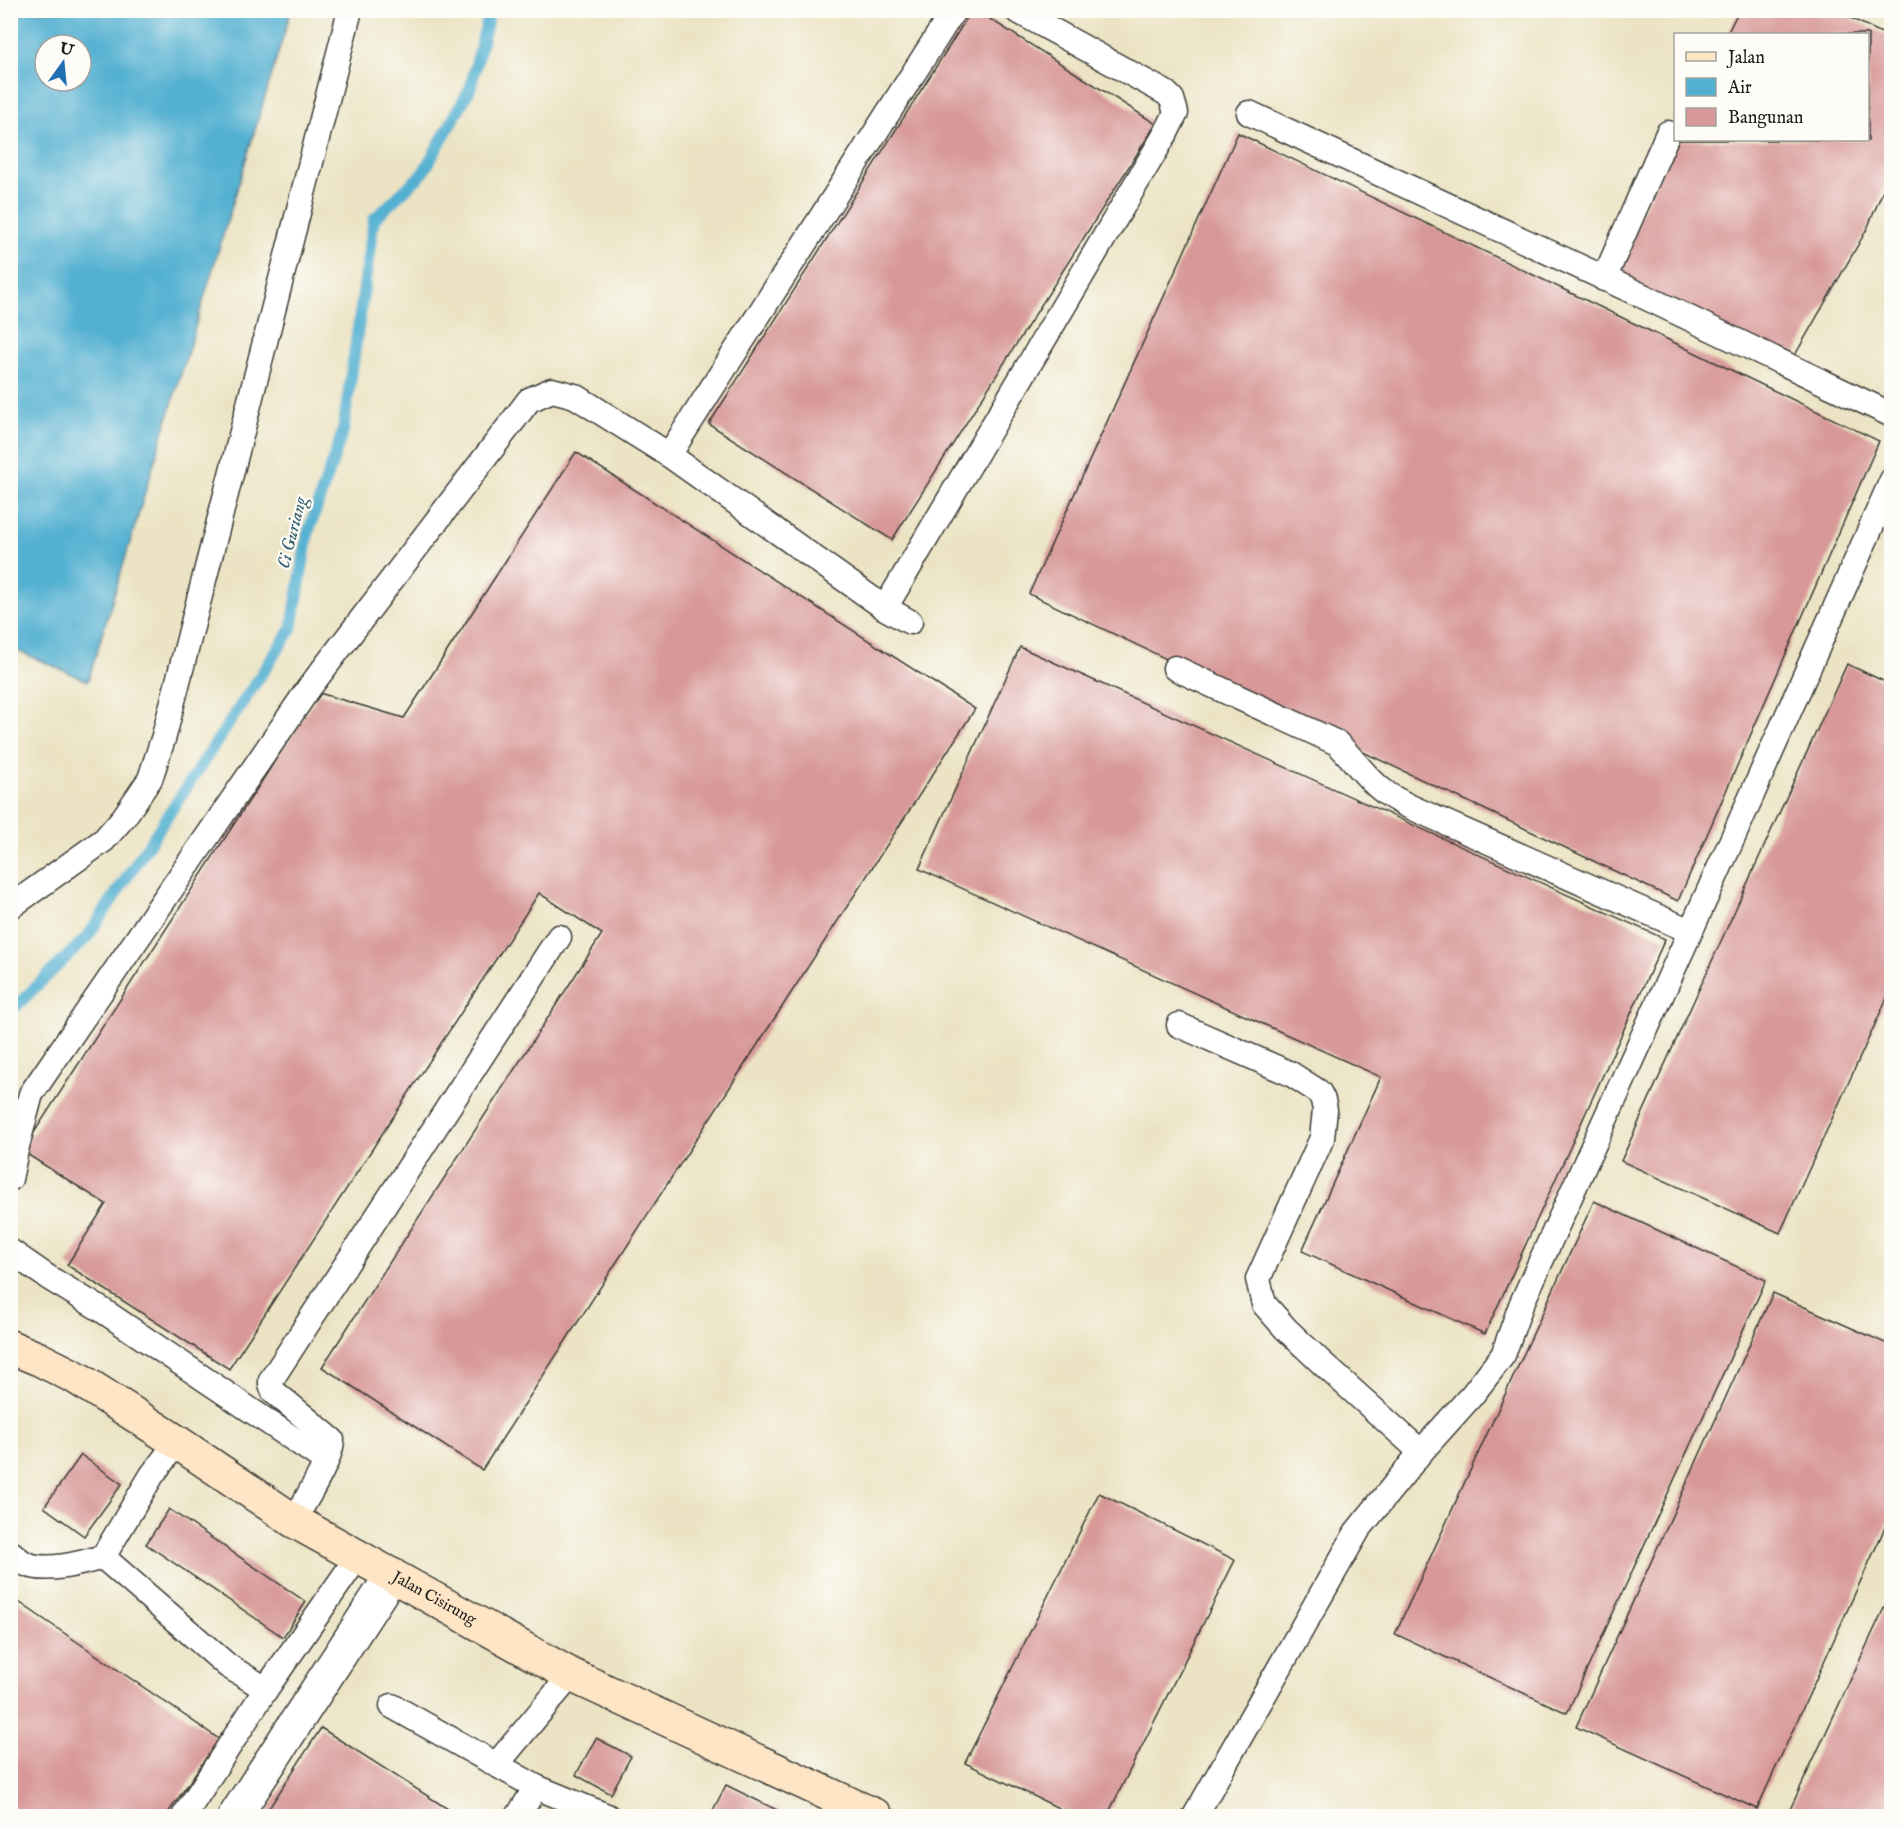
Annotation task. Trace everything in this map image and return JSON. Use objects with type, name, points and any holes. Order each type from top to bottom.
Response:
[{"type":"main road","name":"Jalan Cisirung","points":[[10,1347],[77,1378],[294,1521],[571,1675],[876,1816]]},
{"type":"street","points":[[235,1816],[392,1575]]},
{"type":"lane","points":[[10,907],[104,840],[124,817],[150,779],[164,736],[350,10]]},
{"type":"lane","points":[[669,455],[954,10]]},
{"type":"lane","points":[[885,608],[1176,113],[1172,99],[1166,93],[1016,10]]},
{"type":"lane","points":[[1249,113],[1892,415]]},
{"type":"lane","points":[[1604,279],[1668,133]]},
{"type":"lane","points":[[10,1179],[32,1094],[309,688],[529,400],[552,390],[575,396],[669,455],[885,608],[910,622]]},
{"type":"lane","points":[[1195,1816],[1358,1530],[1503,1355],[1521,1305],[1892,480]]},
{"type":"lane","points":[[1175,668],[1336,743],[1385,793],[1406,805],[1690,931]]},
{"type":"lane","points":[[294,1521],[326,1461],[332,1440],[274,1392],[271,1380],[559,937]]},
{"type":"lane","points":[[1179,1025],[1291,1074],[1319,1092],[1325,1110],[1322,1138],[1258,1279],[1264,1304],[1286,1329],[1323,1364],[1421,1452]]},
{"type":"lane","points":[[10,1251],[326,1461]]},
{"type":"lane","points":[[10,1552],[26,1564],[42,1567],[103,1557],[152,1475],[177,1442]]},
{"type":"lane","points":[[184,1816],[266,1689],[358,1556]]},
{"type":"lane","points":[[103,1557],[228,1666],[266,1689]]},
{"type":"lane","points":[[496,1765],[571,1675]]},
{"type":"lane","points":[[392,1706],[536,1786],[607,1816]]},
{"type":"lane","points":[[518,1816],[536,1786]]},
{"type":"water","points":[[10,11],[291,11],[88,681],[11,648]]},
{"type":"building","points":[[972,10],[976,10],[1156,124],[892,540],[709,424]]},
{"type":"building","points":[[1739,10],[1834,10],[1892,38],[1892,169],[1867,229],[1791,362],[1611,276],[1677,141],[1869,141],[1869,33],[1728,33]]},
{"type":"building","points":[[1238,133],[1879,441],[1678,901],[1029,594]]},
{"type":"building","points":[[576,452],[975,709],[482,1470],[322,1367],[602,934],[539,893],[229,1369],[67,1265],[106,1204],[22,1151],[319,693],[404,718]]},
{"type":"building","points":[[1020,647],[1665,939],[1485,1334],[1302,1251],[1381,1077],[919,869]]},
{"type":"building","points":[[1847,664],[1892,685],[1892,987],[1780,1233],[1621,1161]]},
{"type":"building","points":[[1594,1201],[1766,1280],[1567,1713],[1395,1634]]},
{"type":"building","points":[[1773,1293],[1892,1346],[1892,1512],[1757,1809],[1576,1727]]},
{"type":"building","points":[[81,1455],[122,1484],[84,1536],[44,1507]]},
{"type":"building","points":[[1099,1493],[1235,1560],[1107,1816],[1075,1816],[965,1763]]},
{"type":"building","points":[[169,1509],[306,1602],[283,1637],[146,1544]]},
{"type":"building","points":[[1892,1591],[1892,1816],[1787,1816]]},
{"type":"building","points":[[10,1596],[219,1739],[166,1816],[10,1816]]},
{"type":"building","points":[[321,1728],[459,1816],[264,1816]]},
{"type":"building","points":[[596,1738],[631,1756],[611,1794],[576,1775]]},
{"type":"building","points":[[726,1785],[789,1816],[710,1816]]},
{"type":"waterway","name":"Ci Guriang","points":[[10,1012],[88,936],[292,628],[308,533],[343,431],[374,219],[423,173],[470,89],[490,10]]}]
